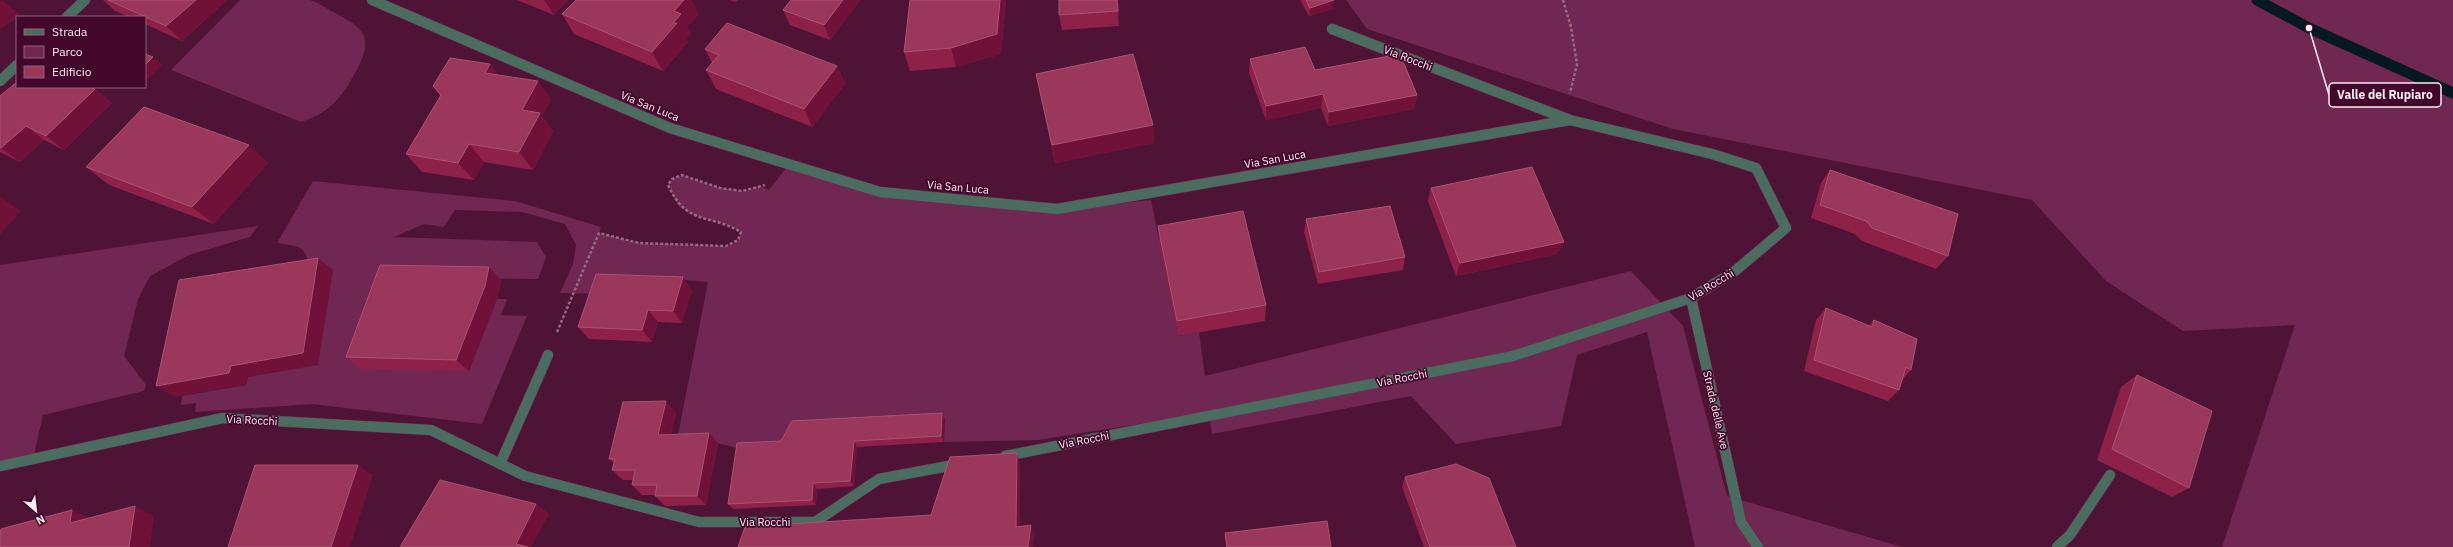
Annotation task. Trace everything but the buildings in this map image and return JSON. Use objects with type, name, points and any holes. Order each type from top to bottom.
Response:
[{"type":"street","points":[[68,16],[85,0]]},
{"type":"street","name":"Via San Luca","points":[[372,0],[670,128],[880,192],[1057,209],[1567,118]]},
{"type":"street","name":"Via Rocchi","points":[[990,459],[1513,356],[1691,298],[1735,271],[1786,228],[1756,168],[1712,154],[1567,118],[1332,29]]},
{"type":"street","points":[[0,81],[16,66]]},
{"type":"street","name":"Strada delle Ave","points":[[1691,298],[1741,522],[1758,547]]},
{"type":"street","points":[[500,464],[548,355]]},
{"type":"street","name":"Via Rocchi","points":[[0,466],[223,418],[431,430],[525,476],[699,522],[815,522],[879,479],[968,463]]},
{"type":"street","points":[[2057,547],[2070,535],[2110,475]]},
{"type":"path","points":[[1563,0],[1571,28],[1577,64],[1567,118]]},
{"type":"path","points":[[548,355],[599,233],[639,243],[733,245],[739,240],[741,232],[734,227],[698,217],[680,206],[668,185],[672,179],[682,175],[720,188],[742,191],[760,186]]},
{"type":"green space","points":[[240,0],[310,0],[346,19],[361,31],[365,45],[360,63],[344,92],[326,110],[301,122],[171,70]]},
{"type":"green space","points":[[1346,0],[2453,0],[2453,547],[2222,547],[2295,325],[2183,331],[2106,281],[2032,200],[1673,129],[1367,29]]},
{"type":"green space","points":[[787,167],[880,192],[1057,209],[1151,200],[1178,336],[1199,332],[1205,376],[1631,271],[1683,326],[1727,496],[1902,547],[1695,547],[1647,332],[1577,355],[1561,426],[1456,444],[1411,396],[1212,434],[1209,413],[1038,440],[944,442],[945,419],[785,447],[741,449],[717,443],[676,445],[708,282],[611,274],[604,294],[560,293],[573,264],[576,245],[565,224],[522,212],[455,210],[444,227],[424,224],[394,237],[537,242],[546,257],[538,279],[394,278],[469,371],[497,299],[507,299],[501,315],[527,316],[482,424],[312,404],[195,412],[196,403],[181,405],[182,396],[246,385],[248,377],[310,274],[307,258],[302,250],[298,247],[277,243],[313,181],[515,201],[601,227],[599,233],[639,243],[726,246],[736,242],[741,232],[726,225],[687,212],[680,207],[668,185],[672,179],[682,175],[720,188],[742,191],[760,186],[769,190]]},
{"type":"green space","points":[[258,226],[250,237],[189,255],[150,276],[138,299],[124,356],[146,385],[144,391],[43,415],[33,459],[0,466],[0,265]]},
{"type":"waterway","points":[[2257,0],[2309,28],[2453,93]]},
{"type":"place","name":"Valle del Rupiaro","points":[[2309,28]]}]
